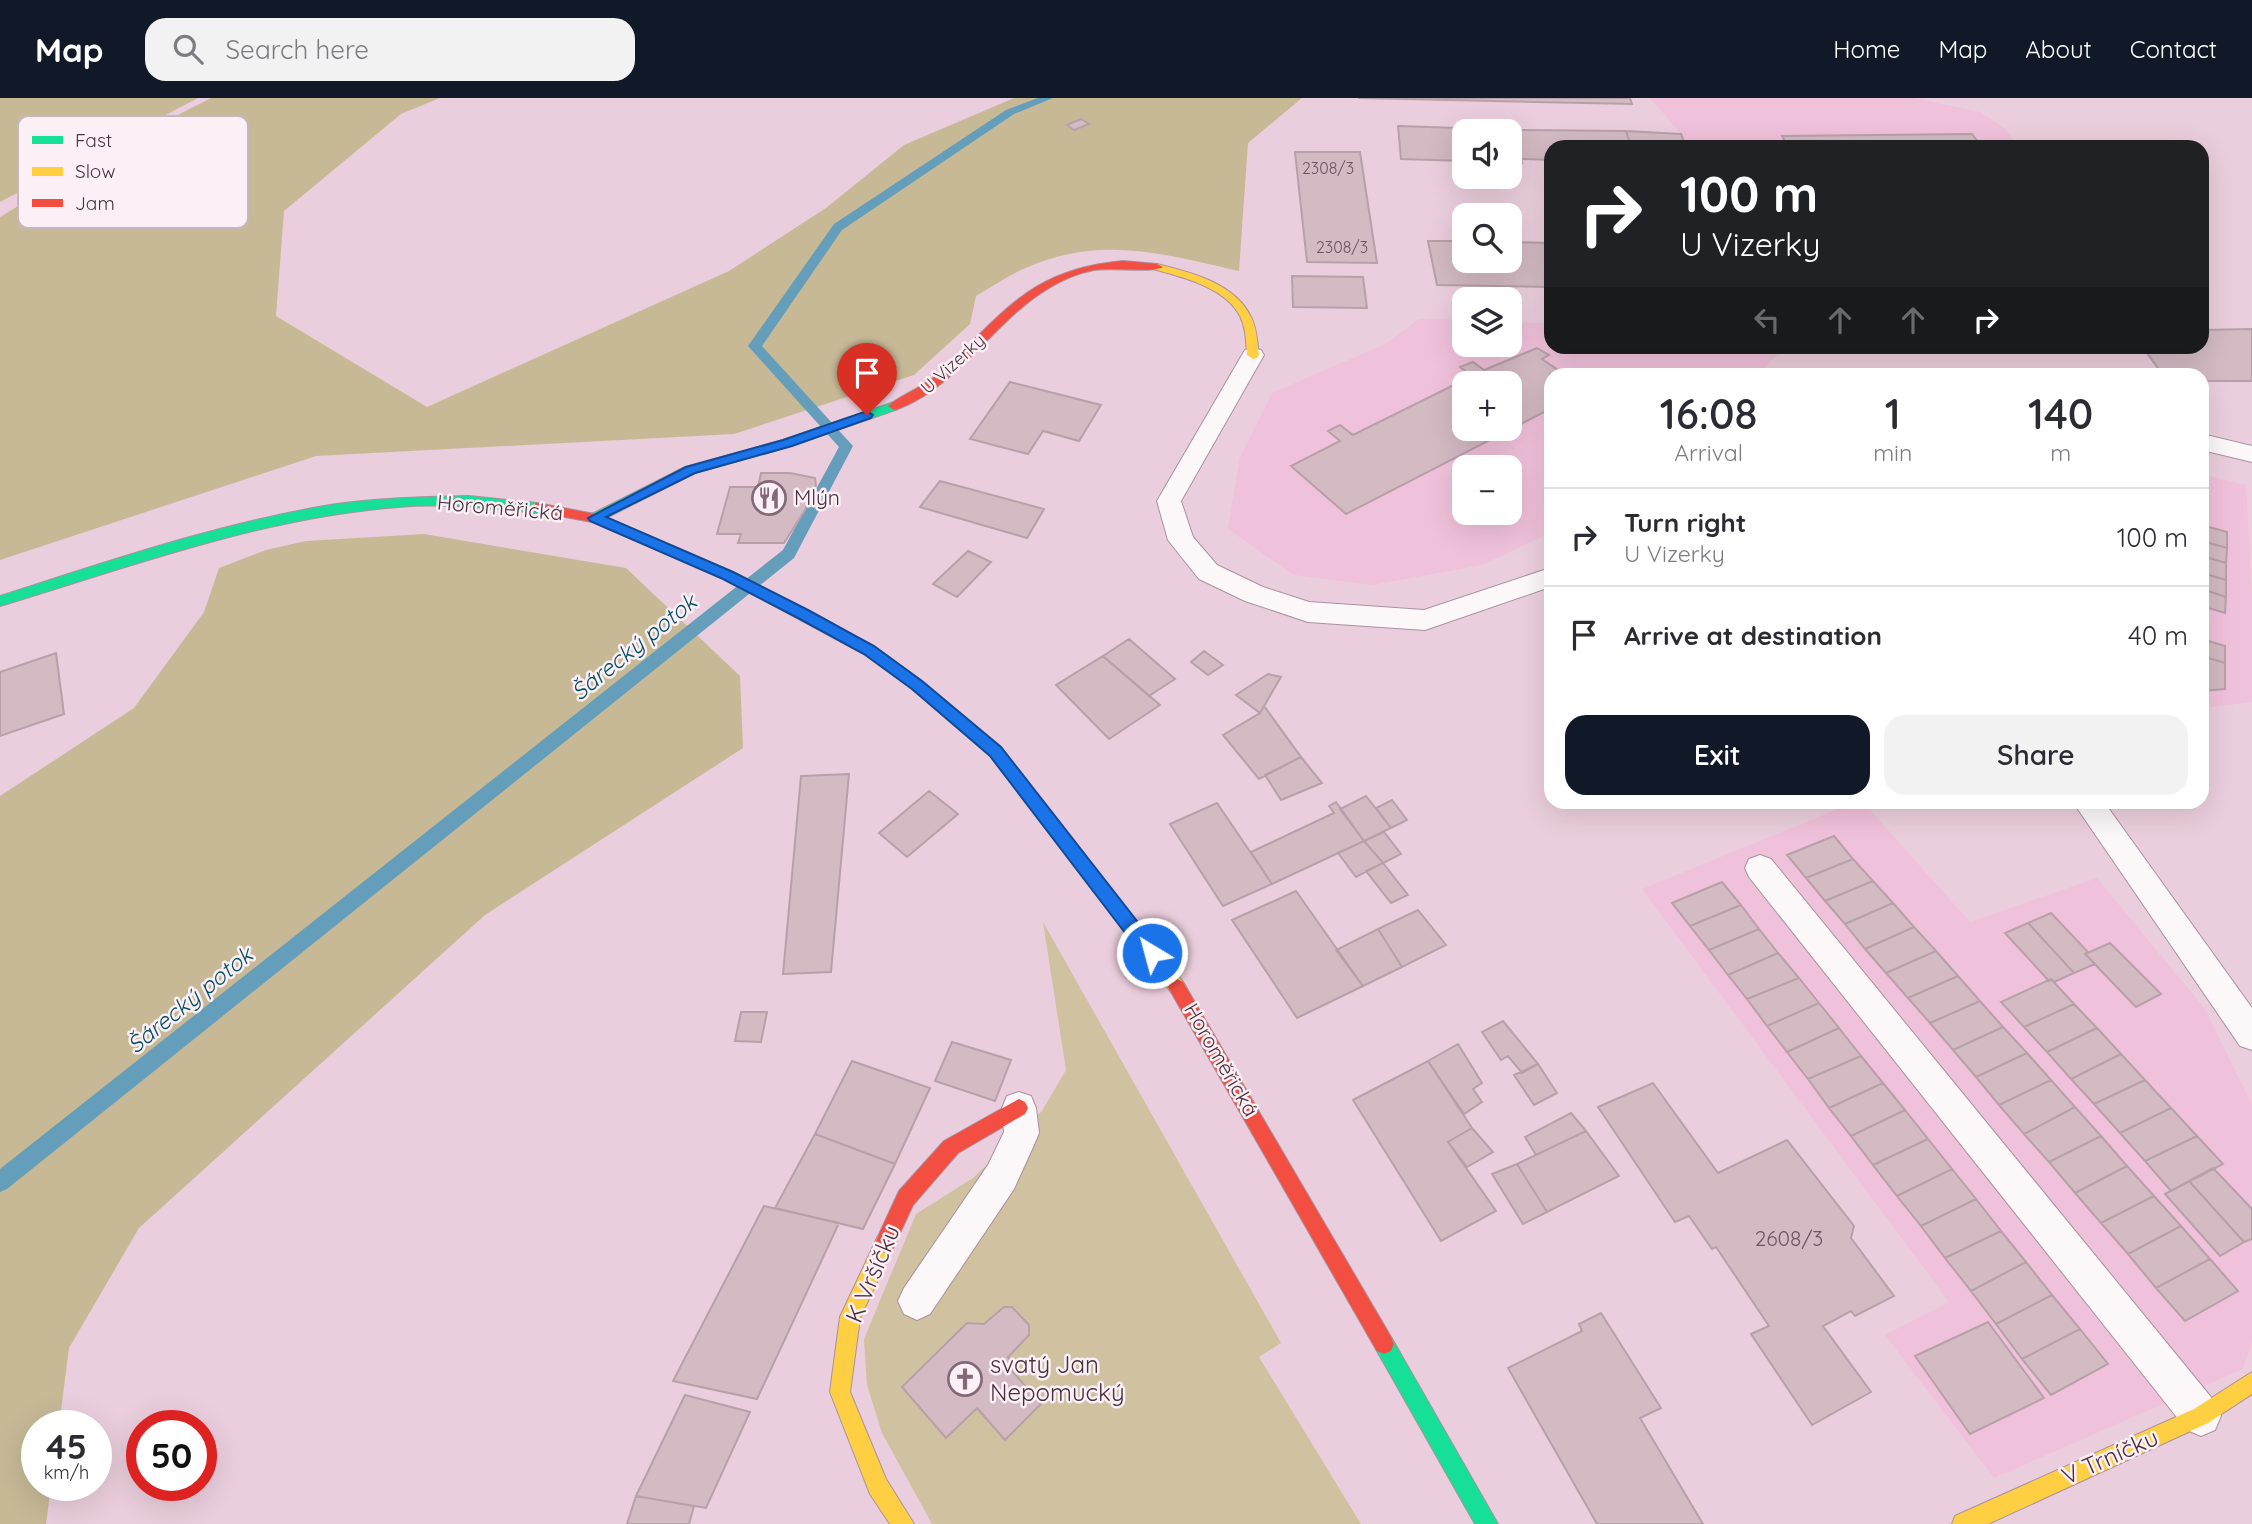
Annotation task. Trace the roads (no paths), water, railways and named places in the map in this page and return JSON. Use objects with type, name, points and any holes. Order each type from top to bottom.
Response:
[{"type":"main road","name":"U Vizerky","points":[[595,518],[690,470],[806,436],[926,392],[996,325],[1020,296],[1059,274],[1089,267],[1119,265],[1164,267],[1208,283],[1244,313],[1253,355]]},
{"type":"main road","name":"Horoměřická","points":[[0,601],[193,540],[286,518],[356,507],[426,501],[513,504],[595,518],[728,575],[869,650],[917,685],[995,751],[1184,996],[1487,1524]]},
{"type":"main road","name":"K Vršíčku","points":[[903,1524],[878,1486],[840,1392],[850,1317],[906,1198],[951,1147],[1018,1108]]},
{"type":"main road","name":"V Trníčku","points":[[1963,1524],[2201,1416],[2252,1382]]},
{"type":"lane","points":[[1253,355],[1169,501],[1181,540],[1208,572],[1254,594],[1308,612],[1425,620],[1544,579]]},
{"type":"lane","points":[[2209,444],[2252,454]]},
{"type":"lane","points":[[2093,809],[2252,1035]]},
{"type":"lane","points":[[1760,868],[2201,1416]]},
{"type":"lane","points":[[917,1301],[1001,1177],[1022,1133],[1018,1108]]},
{"type":"waterway","name":"Šárecký potok","points":[[0,1182],[789,554],[846,446],[755,346],[838,227],[1010,112],[1048,98]]},
{"type":"place","name":"Mlýn","points":[[769,498]]},
{"type":"place","name":"svatý Jan Nepomucký","points":[[965,1379]]}]
